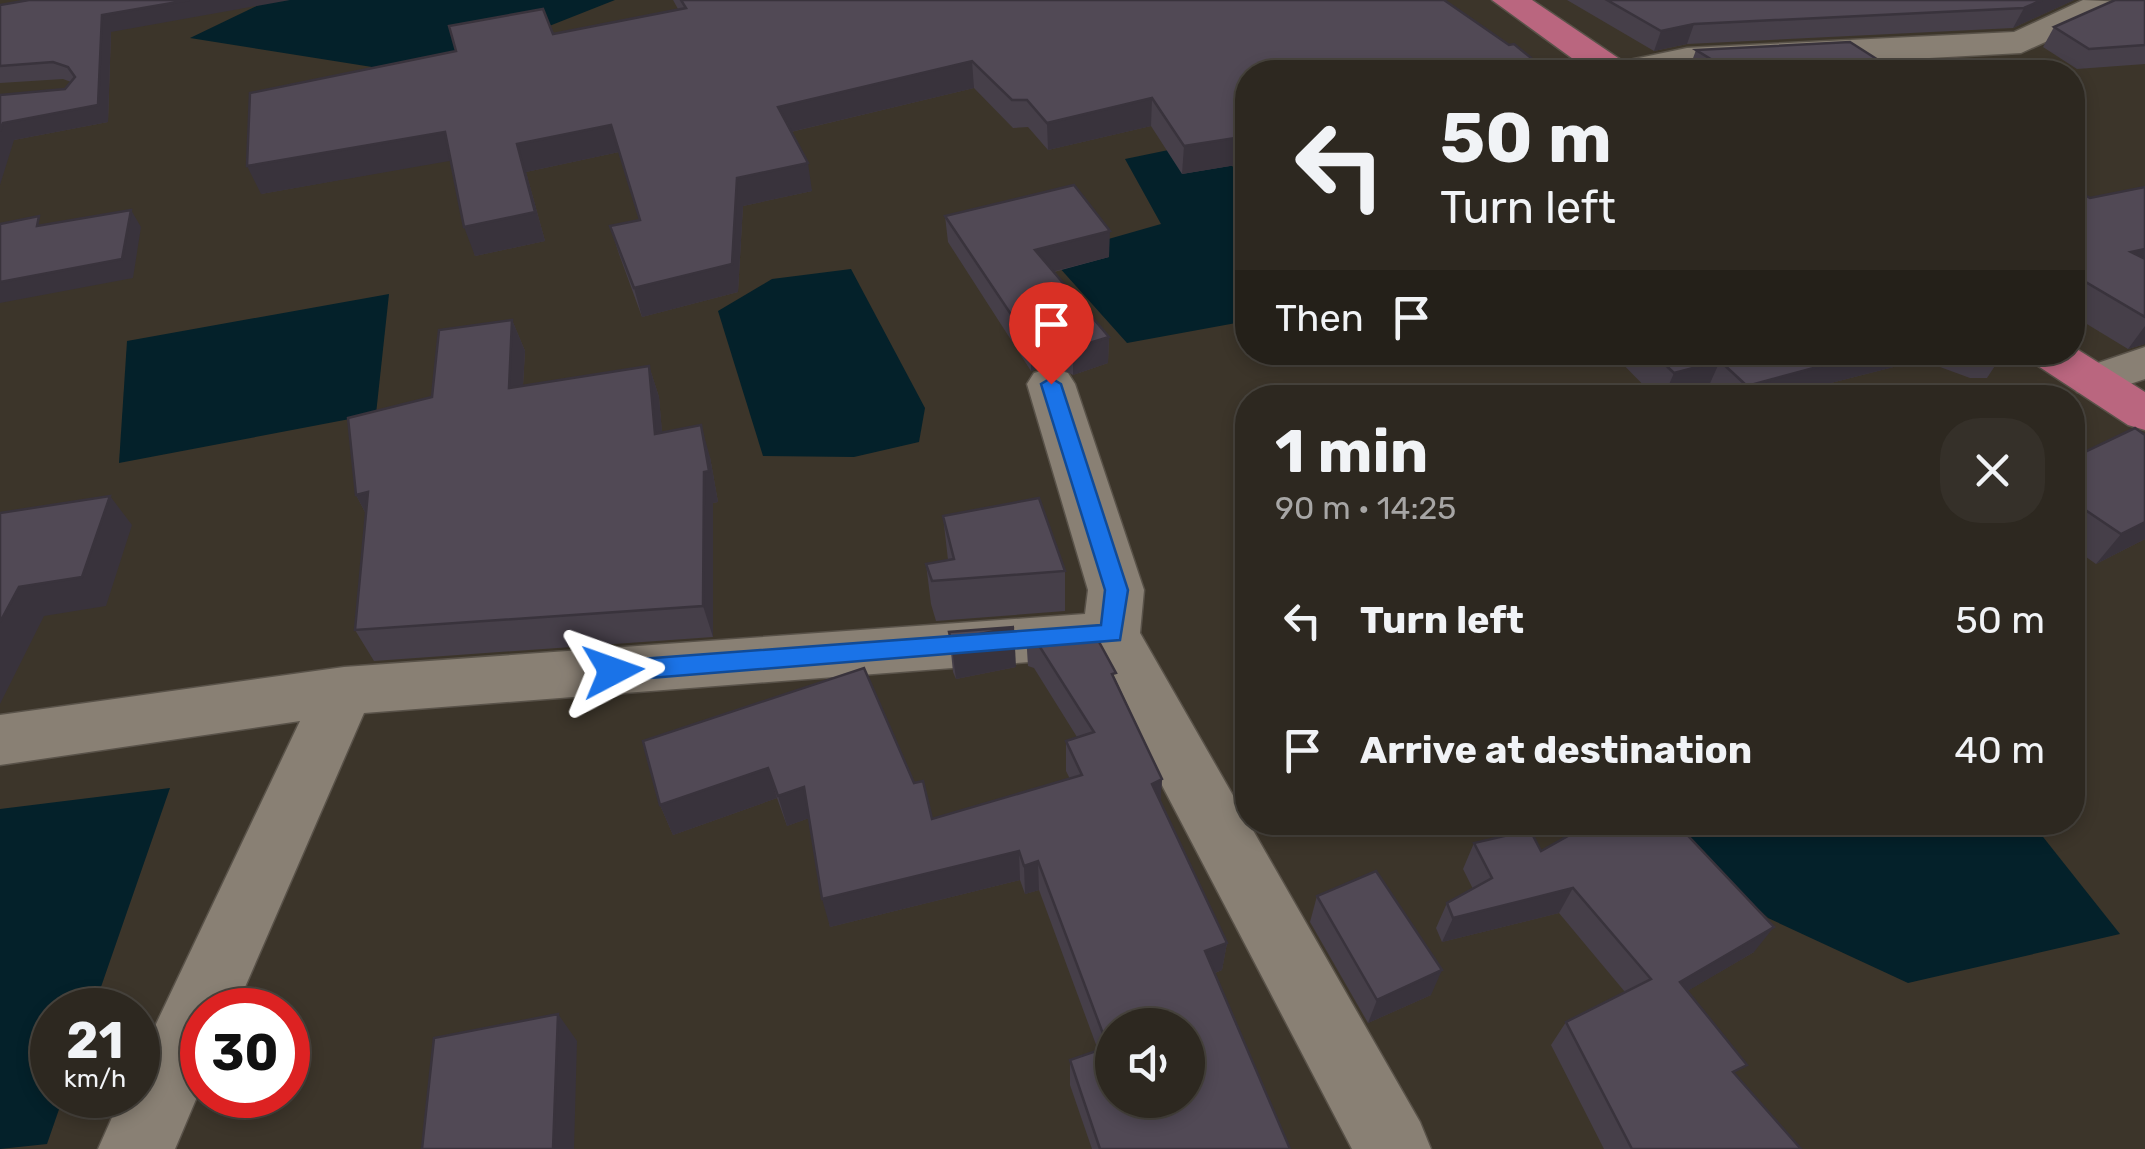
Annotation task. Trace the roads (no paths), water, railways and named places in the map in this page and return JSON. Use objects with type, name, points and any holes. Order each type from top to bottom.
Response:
[{"type":"highway","points":[[1510,0],[1597,60]]},
{"type":"highway","points":[[2070,365],[2145,414]]},
{"type":"street","points":[[1682,60],[2022,42],[2095,7],[2130,0]]},
{"type":"street","points":[[2094,381],[2145,362]]},
{"type":"street","points":[[1051,384],[1116,590],[1112,634],[1393,1149]]},
{"type":"street","points":[[0,740],[344,691],[1112,634]]},
{"type":"street","points":[[136,1149],[344,691]]},
{"type":"water","points":[[269,0],[615,0],[534,32],[466,92],[372,67],[190,38]]},
{"type":"water","points":[[1217,140],[1235,171],[1235,323],[1127,343],[1049,256],[1161,224],[1125,159]]},
{"type":"water","points":[[851,269],[925,408],[919,442],[854,457],[763,456],[718,311],[772,279]]},
{"type":"water","points":[[389,294],[376,414],[119,463],[127,341]]},
{"type":"water","points":[[170,788],[101,988],[30,988],[30,1118],[56,1118],[47,1144],[0,1149],[0,809]]},
{"type":"water","points":[[1679,835],[2042,835],[2120,934],[1908,983],[1768,918]]}]
